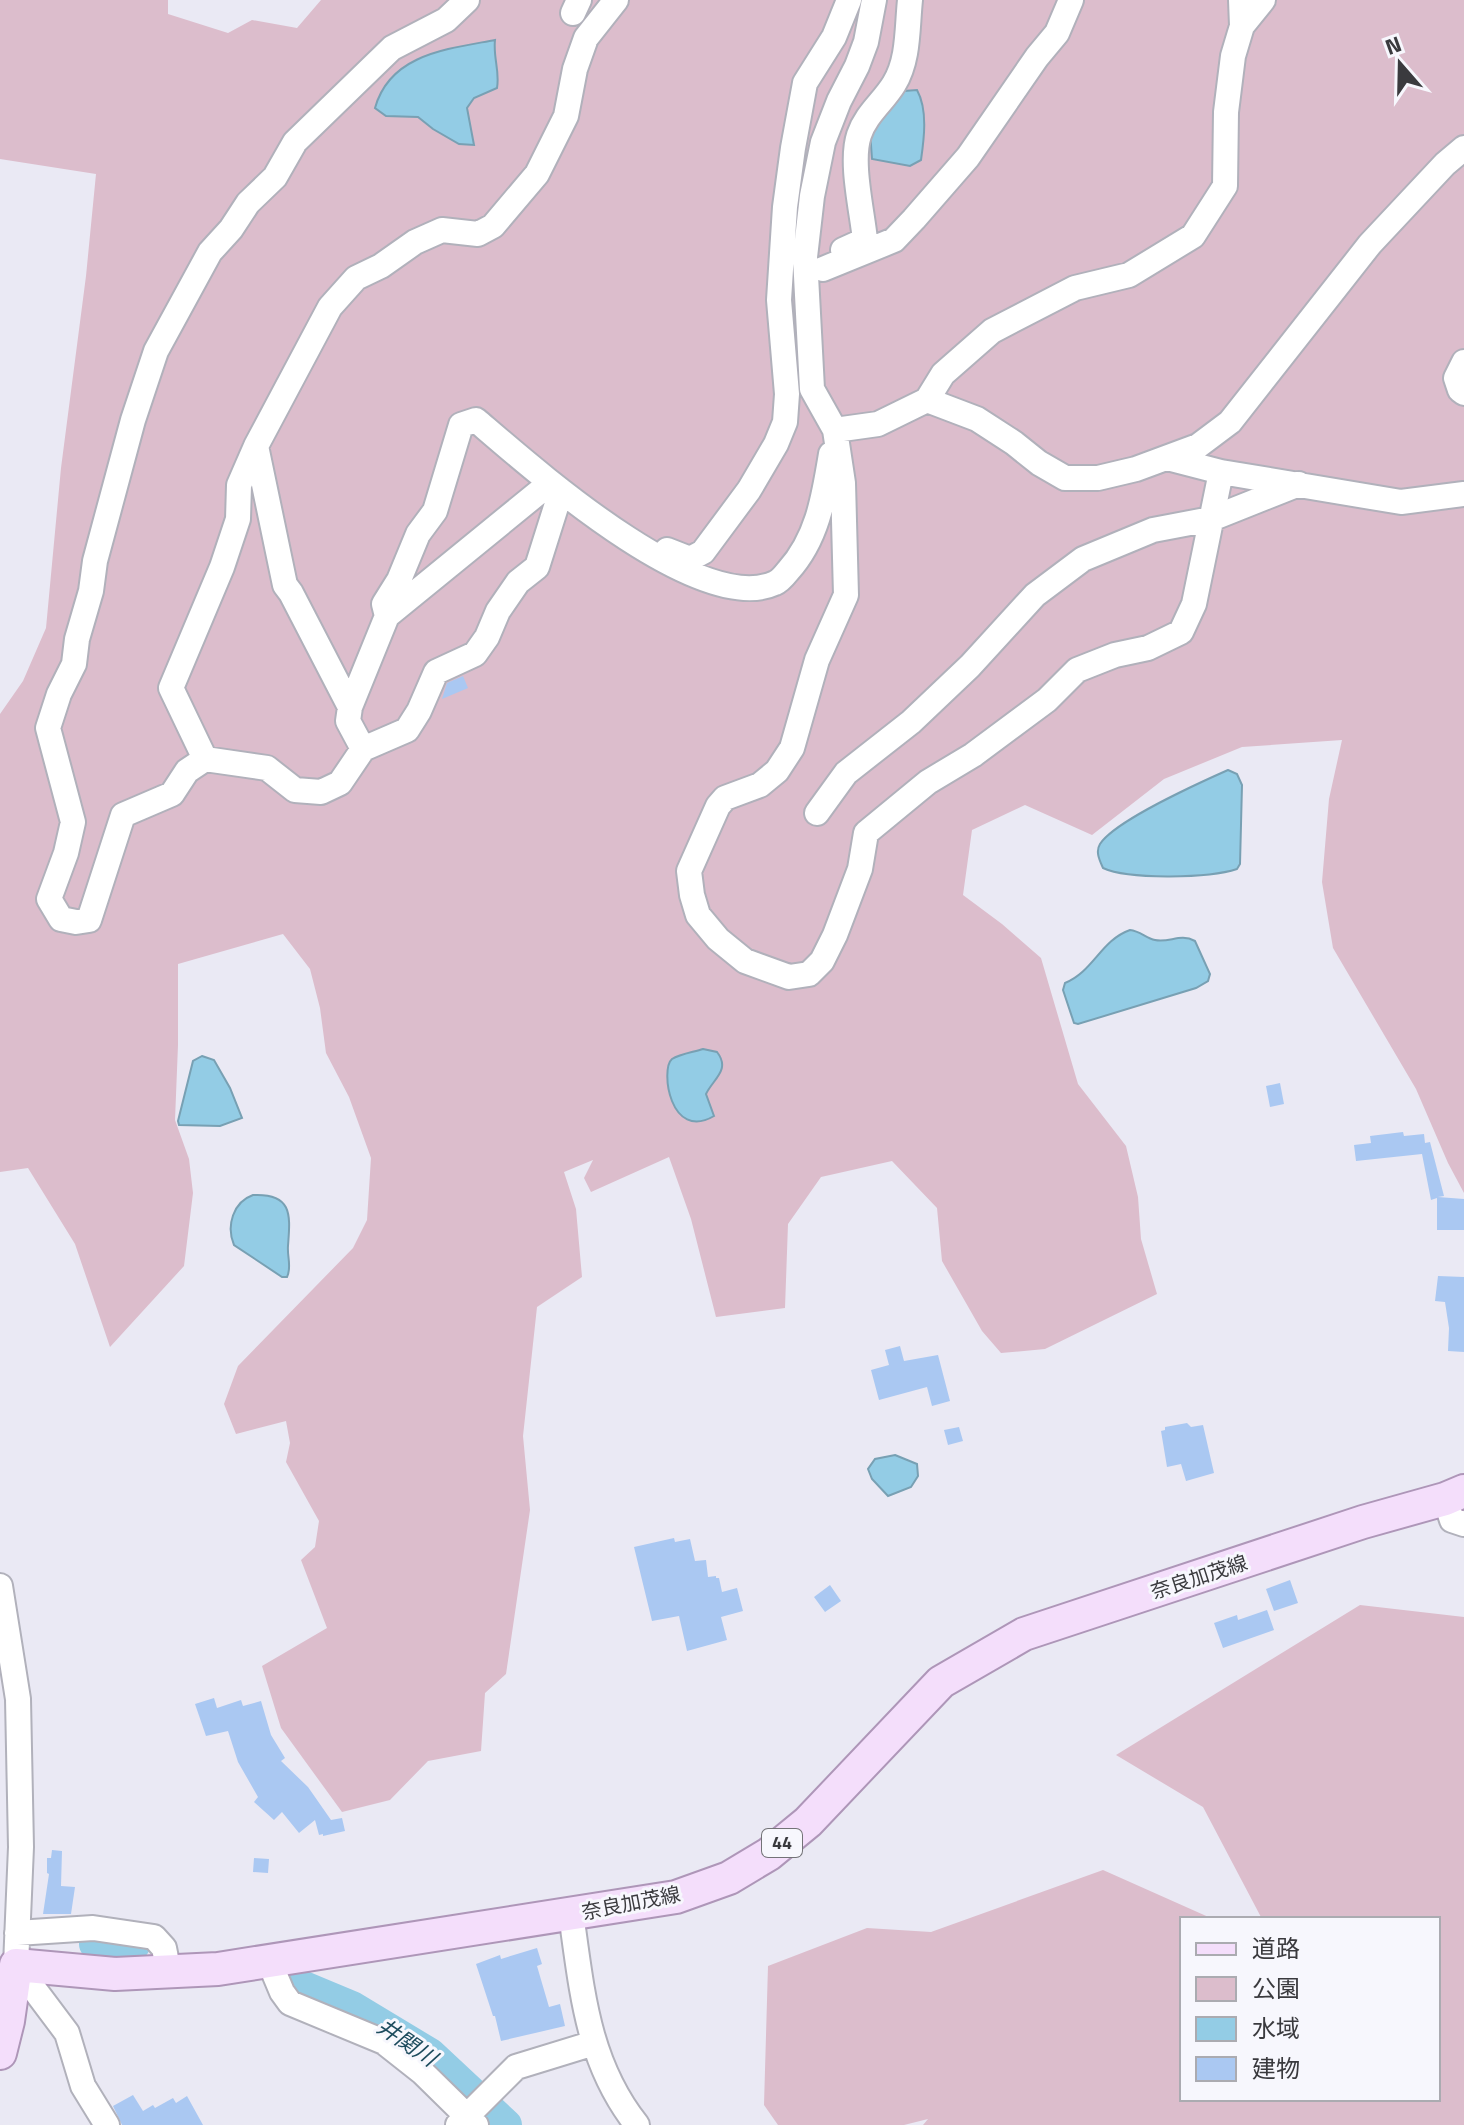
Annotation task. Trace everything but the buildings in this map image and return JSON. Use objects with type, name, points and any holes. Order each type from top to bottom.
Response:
[{"type":"main road","name":"奈良加茂線","points":[[8,1964],[115,1974],[169,1973],[269,1961],[676,1897],[729,1878],[769,1854],[808,1822],[941,1682],[1024,1634],[1363,1522],[1458,1505]]},
{"type":"main road","points":[[0,2053],[8,2021],[8,1964]]},
{"type":"street","points":[[467,0],[446,20],[392,48],[295,142],[275,177],[248,203],[231,229],[210,252],[156,351],[133,420],[95,561],[74,664],[59,694],[48,728],[73,822],[66,853],[49,899],[61,919],[76,922],[89,920],[123,815],[172,794],[187,771],[205,759],[267,768],[295,790],[321,792],[340,783],[363,749],[407,730],[436,672],[475,654],[518,582],[537,567],[556,487]]},
{"type":"street","points":[[205,759],[171,688],[222,567],[238,519],[239,485],[256,446],[330,307],[356,278],[381,266],[415,242],[442,230],[478,234],[493,226],[537,174],[566,116],[575,69],[586,38],[616,0]]},
{"type":"street","points":[[603,521],[690,559],[703,552],[725,523],[776,444],[785,422],[787,394],[779,300],[785,207],[793,148],[805,83],[834,37],[849,0]]},
{"type":"street","points":[[874,0],[866,42],[823,142],[807,230],[805,273],[812,389],[835,430],[843,483],[846,595],[817,660],[792,748],[777,771],[760,785],[725,798],[718,806],[689,871],[698,915],[718,939],[745,961],[789,977],[809,974],[822,961],[835,935],[860,869],[866,833],[928,782],[973,755],[1047,700],[1077,670],[1115,655],[1148,648],[1181,632],[1194,604],[1221,472]]},
{"type":"street","points":[[910,0],[905,61],[896,82],[871,111],[859,135],[856,152],[865,240],[823,261],[823,269],[894,240],[914,219],[968,157],[1000,113],[1057,33],[1071,0]]},
{"type":"street","points":[[835,430],[878,424],[927,400],[943,374],[992,331],[1075,288],[1129,275],[1193,236],[1225,186],[1227,99],[1233,56],[1242,26],[1241,0]]},
{"type":"street","points":[[1242,26],[1263,0]]},
{"type":"street","points":[[927,400],[977,419],[1065,478],[1098,478],[1198,446],[1230,422],[1370,244],[1464,148]]},
{"type":"street","points":[[1464,362],[1456,378],[1464,393]]},
{"type":"street","points":[[387,616],[384,604],[399,580],[418,534],[435,511],[461,425],[476,420],[556,487],[652,555],[732,588],[754,590],[777,582],[798,559],[823,504],[835,430]]},
{"type":"street","points":[[256,446],[285,585],[350,707]]},
{"type":"street","points":[[1167,458],[1221,472],[1401,502],[1464,494]]},
{"type":"street","points":[[817,813],[846,773],[911,722],[970,666],[1035,595],[1083,559],[1153,530],[1211,519],[1299,484]]},
{"type":"street","points":[[363,749],[348,721],[350,707],[387,616],[556,487]]},
{"type":"street","points":[[0,1586],[18,1699],[21,1847],[17,1933],[8,1964],[67,2033],[83,2086],[107,2125]]},
{"type":"street","points":[[571,1914],[589,2029],[605,2074],[637,2125]]},
{"type":"street","points":[[17,1933],[93,1928],[154,1937],[164,1948],[169,1973]]},
{"type":"street","points":[[269,1961],[290,2003],[384,2042],[473,2114],[516,2067],[594,2043]]},
{"type":"green space","points":[[0,0],[168,0],[168,14],[228,33],[252,20],[297,28],[321,0],[1464,0],[1464,1193],[1416,1089],[1333,948],[1322,882],[1329,799],[1342,740],[1242,747],[1164,779],[1092,835],[1025,805],[972,830],[963,895],[1041,958],[1078,1084],[1126,1146],[1138,1197],[1141,1239],[1157,1294],[1045,1349],[1001,1353],[982,1331],[942,1261],[937,1208],[892,1161],[821,1177],[788,1224],[785,1308],[716,1317],[691,1219],[669,1157],[591,1192],[584,1178],[593,1160],[564,1172],[576,1209],[582,1277],[537,1307],[523,1436],[530,1510],[506,1674],[485,1693],[481,1751],[428,1761],[390,1800],[342,1812],[281,1728],[262,1666],[327,1628],[301,1560],[315,1547],[319,1521],[286,1462],[290,1443],[286,1421],[236,1434],[224,1404],[238,1366],[353,1248],[367,1220],[371,1158],[349,1097],[326,1053],[320,1008],[310,969],[283,934],[178,964],[175,1120],[189,1159],[193,1193],[184,1266],[110,1347],[75,1244],[28,1168],[0,1172],[0,714],[23,681],[46,628],[61,468],[96,174],[0,159]]},
{"type":"green space","points":[[1360,1605],[1464,1617],[1464,2125],[923,2125],[928,2119],[904,2125],[778,2125],[764,2105],[768,1966],[867,1928],[931,1932],[1103,1870],[1209,1917],[1180,1917],[1180,2101],[1440,2101],[1440,1917],[1261,1917],[1203,1807],[1116,1755]]},
{"type":"water","points":[[495,40],[497,88],[474,98],[467,108],[474,145],[459,144],[418,117],[386,116],[375,108],[382,90],[407,65],[440,51]]},
{"type":"water","points":[[917,90],[924,115],[921,160],[910,166],[872,159],[870,131],[904,91]]},
{"type":"water","points":[[1228,770],[1237,774],[1242,785],[1240,864],[1237,869],[1170,876],[1131,874],[1103,868],[1098,856],[1100,844],[1123,824]]},
{"type":"water","points":[[1130,930],[1155,940],[1185,938],[1195,941],[1210,974],[1208,981],[1196,988],[1074,1023],[1063,990],[1065,983],[1083,971],[1112,941]]},
{"type":"water","points":[[703,1049],[717,1052],[722,1069],[706,1094],[714,1116],[699,1121],[687,1119],[678,1112],[668,1088],[667,1076],[672,1059]]},
{"type":"water","points":[[202,1056],[214,1060],[242,1118],[220,1126],[179,1125],[193,1061]]},
{"type":"water","points":[[253,1195],[276,1198],[287,1209],[287,1277],[282,1277],[234,1245],[231,1230],[233,1216],[240,1203]]},
{"type":"water","points":[[895,1455],[917,1464],[918,1476],[911,1487],[888,1496],[872,1479],[868,1469],[875,1459]]},
{"type":"waterway","name":"井関川","points":[[95,1944],[134,1945]]},
{"type":"waterway","name":"井関川","points":[[292,1982],[352,2007],[430,2054],[506,2125]]}]
